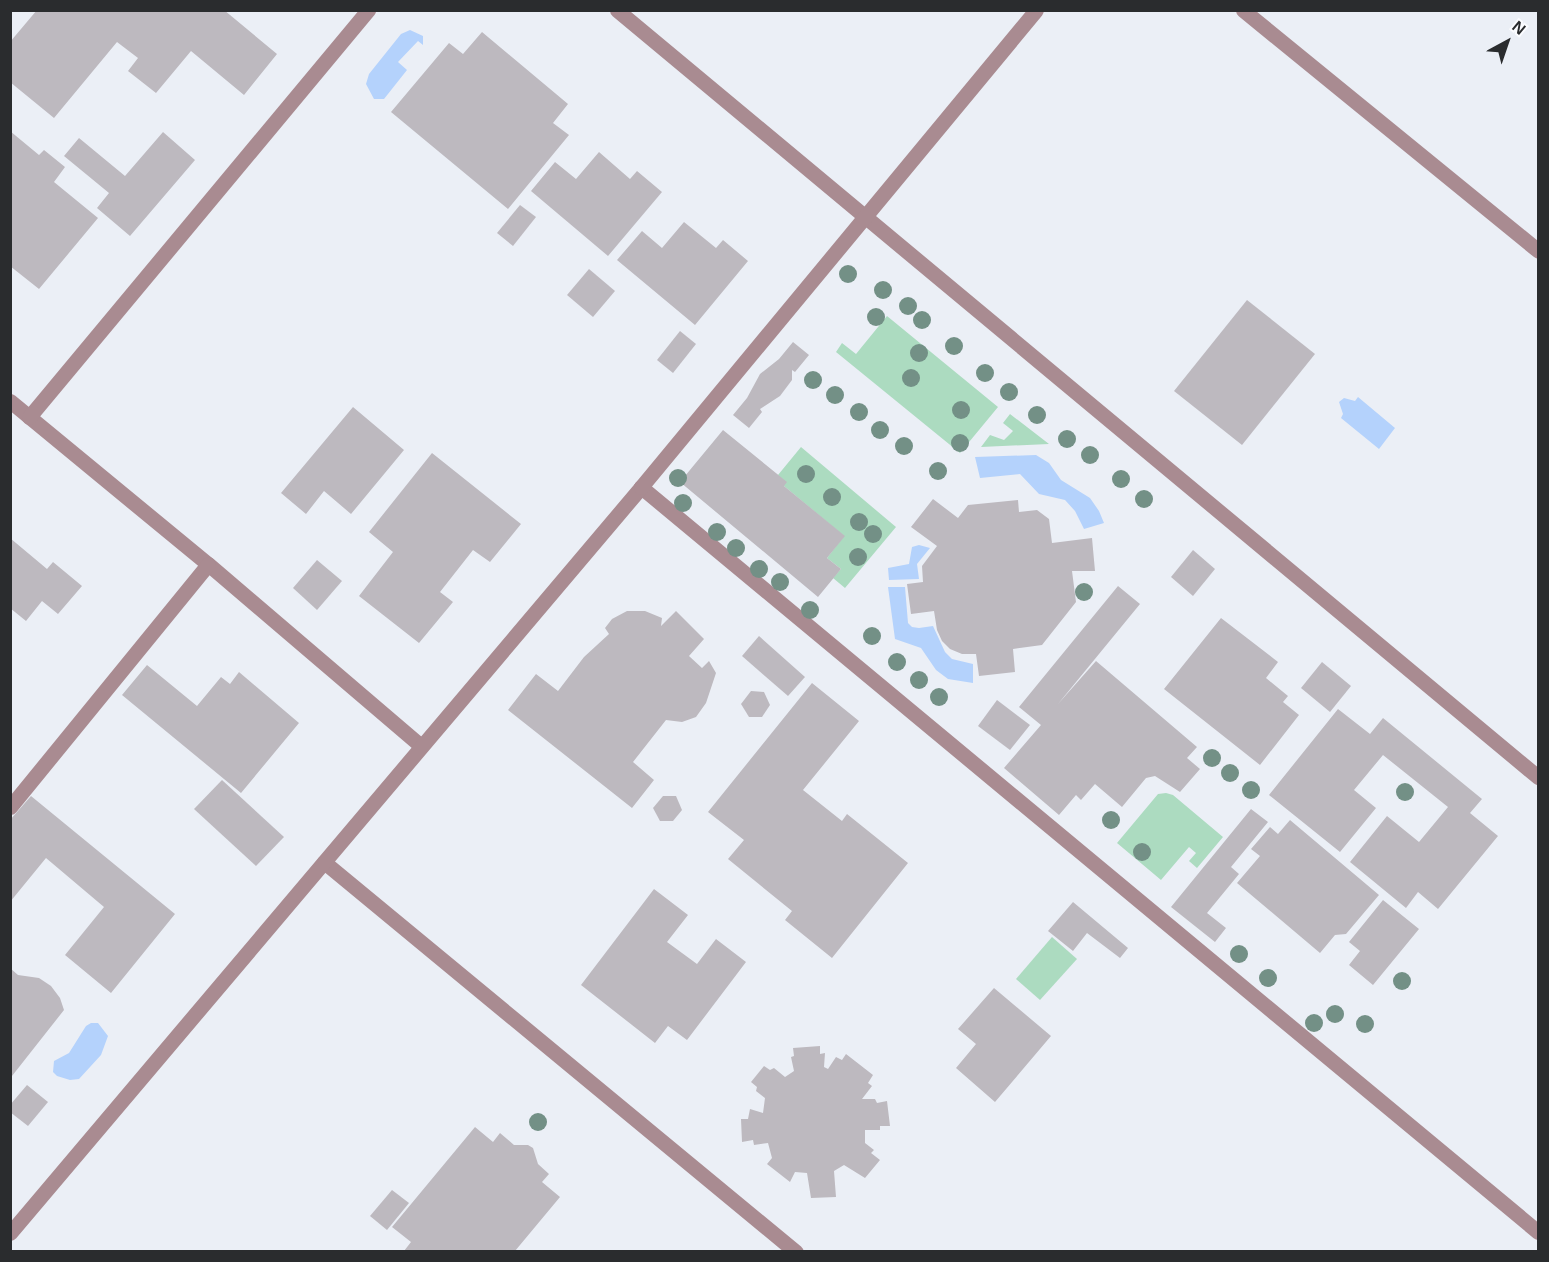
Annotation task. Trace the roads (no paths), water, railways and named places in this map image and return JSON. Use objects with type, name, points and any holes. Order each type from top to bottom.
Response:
[{"type":"street","points":[[29,417],[368,10]]},
{"type":"street","points":[[618,10],[1539,777]]},
{"type":"street","points":[[10,1233],[641,487],[1036,10]]},
{"type":"street","points":[[1243,10],[1539,251]]},
{"type":"street","points":[[10,401],[208,564],[421,746]]},
{"type":"street","points":[[641,487],[1539,1232]]},
{"type":"street","points":[[10,807],[208,564]]},
{"type":"street","points":[[324,862],[796,1251]]},
{"type":"water","points":[[410,30],[423,36],[423,45],[418,41],[398,62],[407,70],[384,99],[374,99],[366,84],[369,74],[401,34]]},
{"type":"water","points":[[1358,397],[1395,428],[1379,449],[1341,418],[1343,414],[1339,402],[1344,398],[1355,401]]},
{"type":"water","points":[[1036,455],[1049,463],[1061,480],[1090,498],[1104,523],[1084,529],[1075,511],[1065,500],[1039,494],[1020,474],[980,478],[975,457]]},
{"type":"water","points":[[919,545],[930,548],[917,564],[919,579],[889,580],[888,568],[909,564],[912,547]]},
{"type":"water","points":[[888,587],[905,587],[908,623],[912,627],[919,628],[933,626],[945,652],[952,659],[973,664],[973,683],[948,679],[936,670],[921,648],[895,639]]},
{"type":"water","points":[[98,1023],[108,1036],[101,1055],[79,1079],[70,1080],[57,1076],[53,1072],[54,1061],[69,1053],[86,1026]]}]
